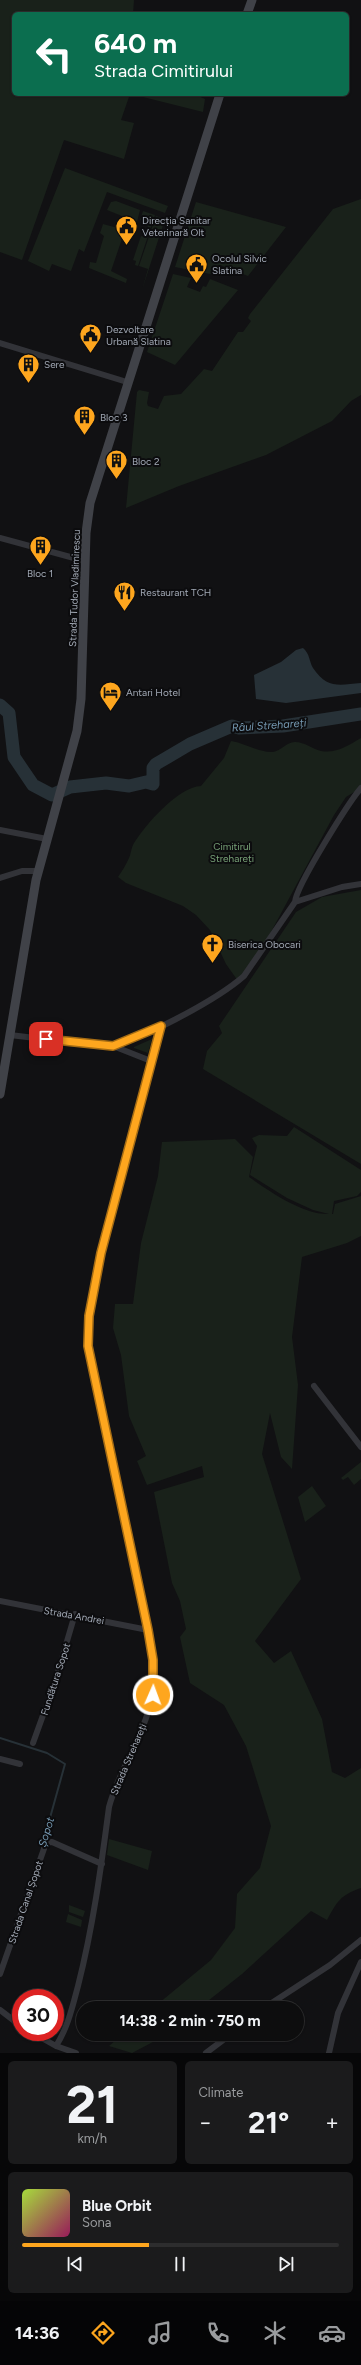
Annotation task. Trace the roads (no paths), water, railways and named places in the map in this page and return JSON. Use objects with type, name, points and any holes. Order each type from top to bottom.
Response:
[{"type":"main road","points":[[248,12],[252,0]]},
{"type":"main road","name":"Strada Tudor Vladimirescu","points":[[0,1094],[38,871],[70,763],[77,732],[81,699],[85,561],[90,503],[127,382],[219,96]]},
{"type":"street","points":[[0,344],[127,382]]},
{"type":"street","points":[[0,538],[85,561]]},
{"type":"street","points":[[113,1046],[161,1026],[216,995],[244,976],[296,902],[297,892],[324,844],[361,788]]},
{"type":"street","points":[[0,830],[47,839]]},
{"type":"street","points":[[0,878],[22,871],[38,871]]},
{"type":"street","points":[[296,902],[360,882]]},
{"type":"street","name":"Strada Strehareți","points":[[56,2046],[66,2030],[95,1917],[109,1807],[114,1789],[142,1726],[153,1695],[153,1660],[148,1630],[88,1346],[89,1316],[100,1260],[161,1026]]},
{"type":"street","points":[[10,1035],[113,1046],[151,1061]]},
{"type":"street","points":[[314,1386],[361,1447]]},
{"type":"street","name":"Strada Andrei","points":[[0,1601],[43,1610],[76,1614],[148,1630]]},
{"type":"street","name":"Fundătura Sopot","points":[[33,1743],[55,1682],[76,1614]]},
{"type":"street","points":[[0,1759],[20,1764]]},
{"type":"street","name":"Strada Canal Șopot","points":[[0,1974],[46,1843],[52,1842],[102,1864]]},
{"type":"street","points":[[275,2001],[330,1965],[361,1940]]},
{"type":"street","points":[[329,2053],[338,2013],[361,1962]]},
{"type":"street","points":[[0,2010],[12,2019]]},
{"type":"street","points":[[47,2041],[76,2053]]},
{"type":"street","points":[[206,2053],[222,2041]]},
{"type":"waterway","name":"Râul Strehareți","points":[[0,705],[9,713],[14,757],[33,785],[52,795],[70,787],[106,783],[129,786],[146,782],[153,784],[153,768],[156,764],[190,744],[232,726],[239,728],[283,726],[361,714]]},
{"type":"waterway","name":"Șopot","points":[[0,1738],[47,1753],[65,1764],[43,1843]]},
{"type":"place","name":"Direcția Sanitar Veterinară Olt","points":[[127,246]]},
{"type":"place","name":"Ocolul Silvic Slatina","points":[[197,284]]},
{"type":"place","name":"Dezvoltare Urbană Slatina","points":[[91,354]]},
{"type":"place","name":"Sere","points":[[29,384]]},
{"type":"place","name":"Bloc 3","points":[[85,436]]},
{"type":"place","name":"Bloc 2","points":[[117,480]]},
{"type":"place","name":"Bloc 1","points":[[40,566]]},
{"type":"place","name":"Restaurant TCH","points":[[125,612]]},
{"type":"place","name":"Antari Hotel","points":[[110,712]]},
{"type":"place","name":"Biserica Obocari","points":[[212,964]]},
{"type":"park label","name":"Cimitirul Strehareți","points":[[232,852]]}]
